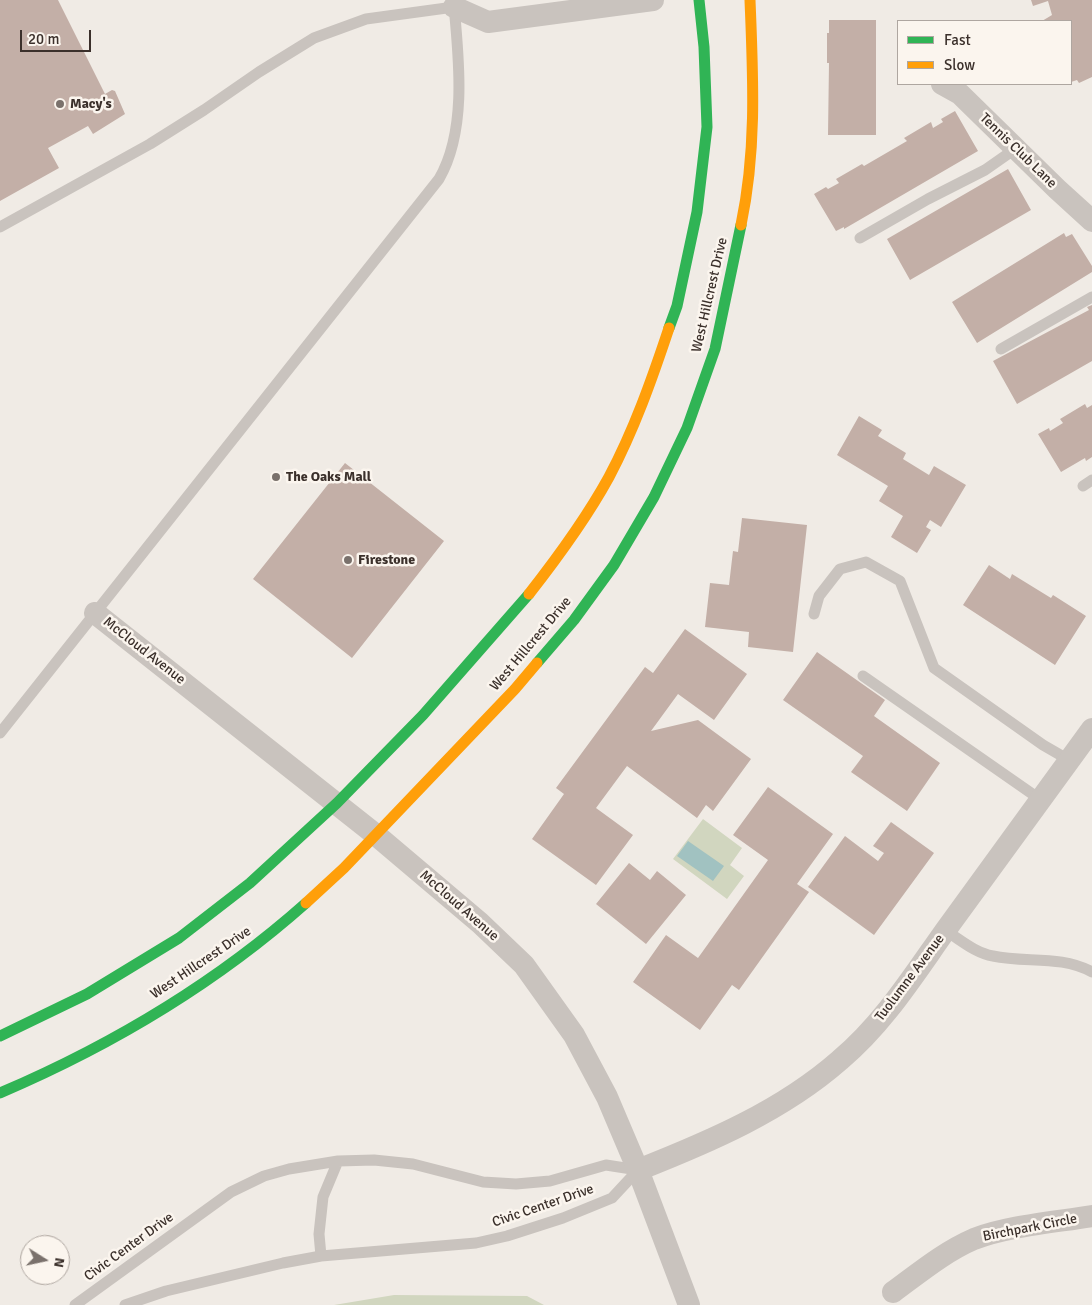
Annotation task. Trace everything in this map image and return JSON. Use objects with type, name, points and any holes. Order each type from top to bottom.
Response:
[{"type":"main road","points":[[0,1036],[87,994],[179,938],[250,884],[337,804],[436,700],[519,607],[564,550],[609,477],[645,398],[677,306],[697,212],[707,128],[700,0]]},
{"type":"main road","name":"West Hillcrest Drive","points":[[0,1093],[47,1073],[120,1035],[233,963],[290,917],[344,868],[515,689],[574,620],[614,564],[649,505],[687,428],[714,349],[726,301],[748,192],[754,96],[750,0]]},
{"type":"street","points":[[456,2],[488,22],[653,0]]},
{"type":"street","name":"Tennis Club Lane","points":[[944,85],[960,94],[1057,190],[1092,221]]},
{"type":"street","name":"McCloud Avenue","points":[[95,613],[376,835],[480,923],[524,965],[574,1035],[607,1097],[638,1170],[689,1305]]},
{"type":"street","name":"Tuolumne Avenue","points":[[638,1170],[667,1159],[747,1122],[791,1097],[841,1060],[885,1015],[1092,729]]},
{"type":"street","name":"Birchpark Circle","points":[[890,1298],[938,1258],[975,1239],[1003,1231],[1092,1216]]},
{"type":"lane","points":[[0,226],[150,144],[314,38],[366,19],[456,2],[458,115],[451,154],[445,168],[422,200],[0,733]]},
{"type":"lane","points":[[860,238],[928,199],[985,170],[1016,149]]},
{"type":"lane","points":[[1000,349],[1092,298]]},
{"type":"lane","points":[[814,614],[819,596],[840,569],[866,562],[900,581],[934,668],[1070,760]]},
{"type":"lane","points":[[864,676],[1041,800]]},
{"type":"lane","points":[[946,931],[977,951],[991,956],[1056,961],[1092,972]]},
{"type":"lane","name":"Civic Center Drive","points":[[75,1305],[231,1192],[264,1176],[289,1169],[338,1161],[374,1160],[413,1164],[484,1182],[516,1184],[550,1181],[606,1165],[638,1170]]},
{"type":"lane","points":[[320,1256],[319,1234],[323,1197],[338,1161]]},
{"type":"lane","name":"Civic Center Drive","points":[[125,1305],[166,1291],[320,1256],[476,1243],[507,1236],[563,1218],[612,1198],[638,1170]]},
{"type":"green space","points":[[703,819],[742,848],[730,865],[744,876],[727,899],[673,859]]},
{"type":"green space","points":[[394,1295],[527,1296],[544,1305],[334,1305]]},
{"type":"water","points":[[688,841],[724,866],[713,881],[677,856]]},
{"type":"building","name":"Macy's","points":[[0,0],[58,0],[105,94],[112,90],[115,91],[125,114],[93,134],[88,126],[48,148],[59,168],[0,201]]},
{"type":"building","points":[[1031,0],[1092,0],[1092,77],[1079,83],[1077,80],[1072,82],[1072,20],[1044,20],[1052,15],[1048,1],[1033,6]]},
{"type":"building","points":[[829,20],[876,20],[876,135],[828,135],[829,63],[827,63],[827,33],[829,33]]},
{"type":"building","points":[[955,111],[978,151],[844,229],[844,227],[836,231],[814,194],[826,187],[828,189],[839,183],[836,179],[862,164],[864,166],[907,141],[904,138],[931,122],[933,128],[943,122],[941,119]]},
{"type":"building","points":[[1008,169],[1031,210],[910,280],[887,239]]},
{"type":"building","points":[[1064,233],[1066,237],[1072,234],[1092,266],[1092,272],[977,343],[952,302]]},
{"type":"building","points":[[1092,305],[1092,361],[1017,404],[993,361],[1089,310],[1087,307]]},
{"type":"building","points":[[1085,404],[1087,408],[1092,405],[1092,457],[1086,461],[1085,458],[1061,472],[1038,434],[1049,428],[1050,431],[1063,423],[1060,419]]},
{"type":"building","points":[[859,416],[882,430],[878,436],[906,453],[903,459],[929,475],[934,466],[966,485],[941,527],[930,520],[926,527],[931,530],[917,553],[891,537],[903,516],[879,501],[888,486],[837,455]]},
{"type":"building","name":"Firestone","points":[[345,463],[444,541],[352,658],[253,579]]},
{"type":"building","points":[[742,518],[807,525],[793,652],[748,647],[749,632],[705,627],[710,583],[729,585],[733,551],[738,552]]},
{"type":"building","points":[[989,565],[1010,579],[1012,574],[1051,598],[1053,595],[1086,616],[1055,665],[963,605]]},
{"type":"building","points":[[685,629],[747,674],[714,720],[678,694],[651,731],[698,720],[751,759],[713,811],[706,805],[697,818],[627,766],[596,808],[633,835],[596,885],[532,839],[564,794],[556,788],[645,667],[653,673]]},
{"type":"building","points":[[817,652],[885,700],[874,716],[940,763],[907,811],[851,772],[863,756],[783,700]]},
{"type":"building","points":[[768,787],[833,834],[797,884],[809,892],[739,990],[732,985],[700,1030],[633,982],[666,935],[698,958],[768,860],[733,835]]},
{"type":"building","points":[[891,822],[934,853],[874,935],[808,887],[845,836],[878,861],[884,853],[873,846]]},
{"type":"building","points":[[629,863],[650,880],[657,871],[686,895],[646,944],[596,904]]},
{"type":"traffic: fast","points":[[669,328],[677,306],[697,212],[707,127],[704,47],[699,0]]},
{"type":"traffic: fast","points":[[537,663],[574,620],[614,565],[654,497],[687,428],[715,349],[741,225]]},
{"type":"traffic: fast","points":[[0,1036],[87,994],[179,938],[250,883],[337,803],[423,715],[529,594]]},
{"type":"traffic: fast","points":[[0,1093],[82,1055],[199,986],[236,960],[306,903]]},
{"type":"traffic: slow","points":[[741,225],[750,168],[752,140],[753,85],[750,0]]},
{"type":"traffic: slow","points":[[529,594],[591,508],[609,477],[627,441],[642,404],[669,328]]},
{"type":"traffic: slow","points":[[306,903],[344,868],[515,689],[537,663]]},
{"type":"place","name":"Macy's","points":[[60,104]]},
{"type":"place","name":"The Oaks Mall","points":[[276,477]]},
{"type":"place","name":"Firestone","points":[[348,560]]}]
